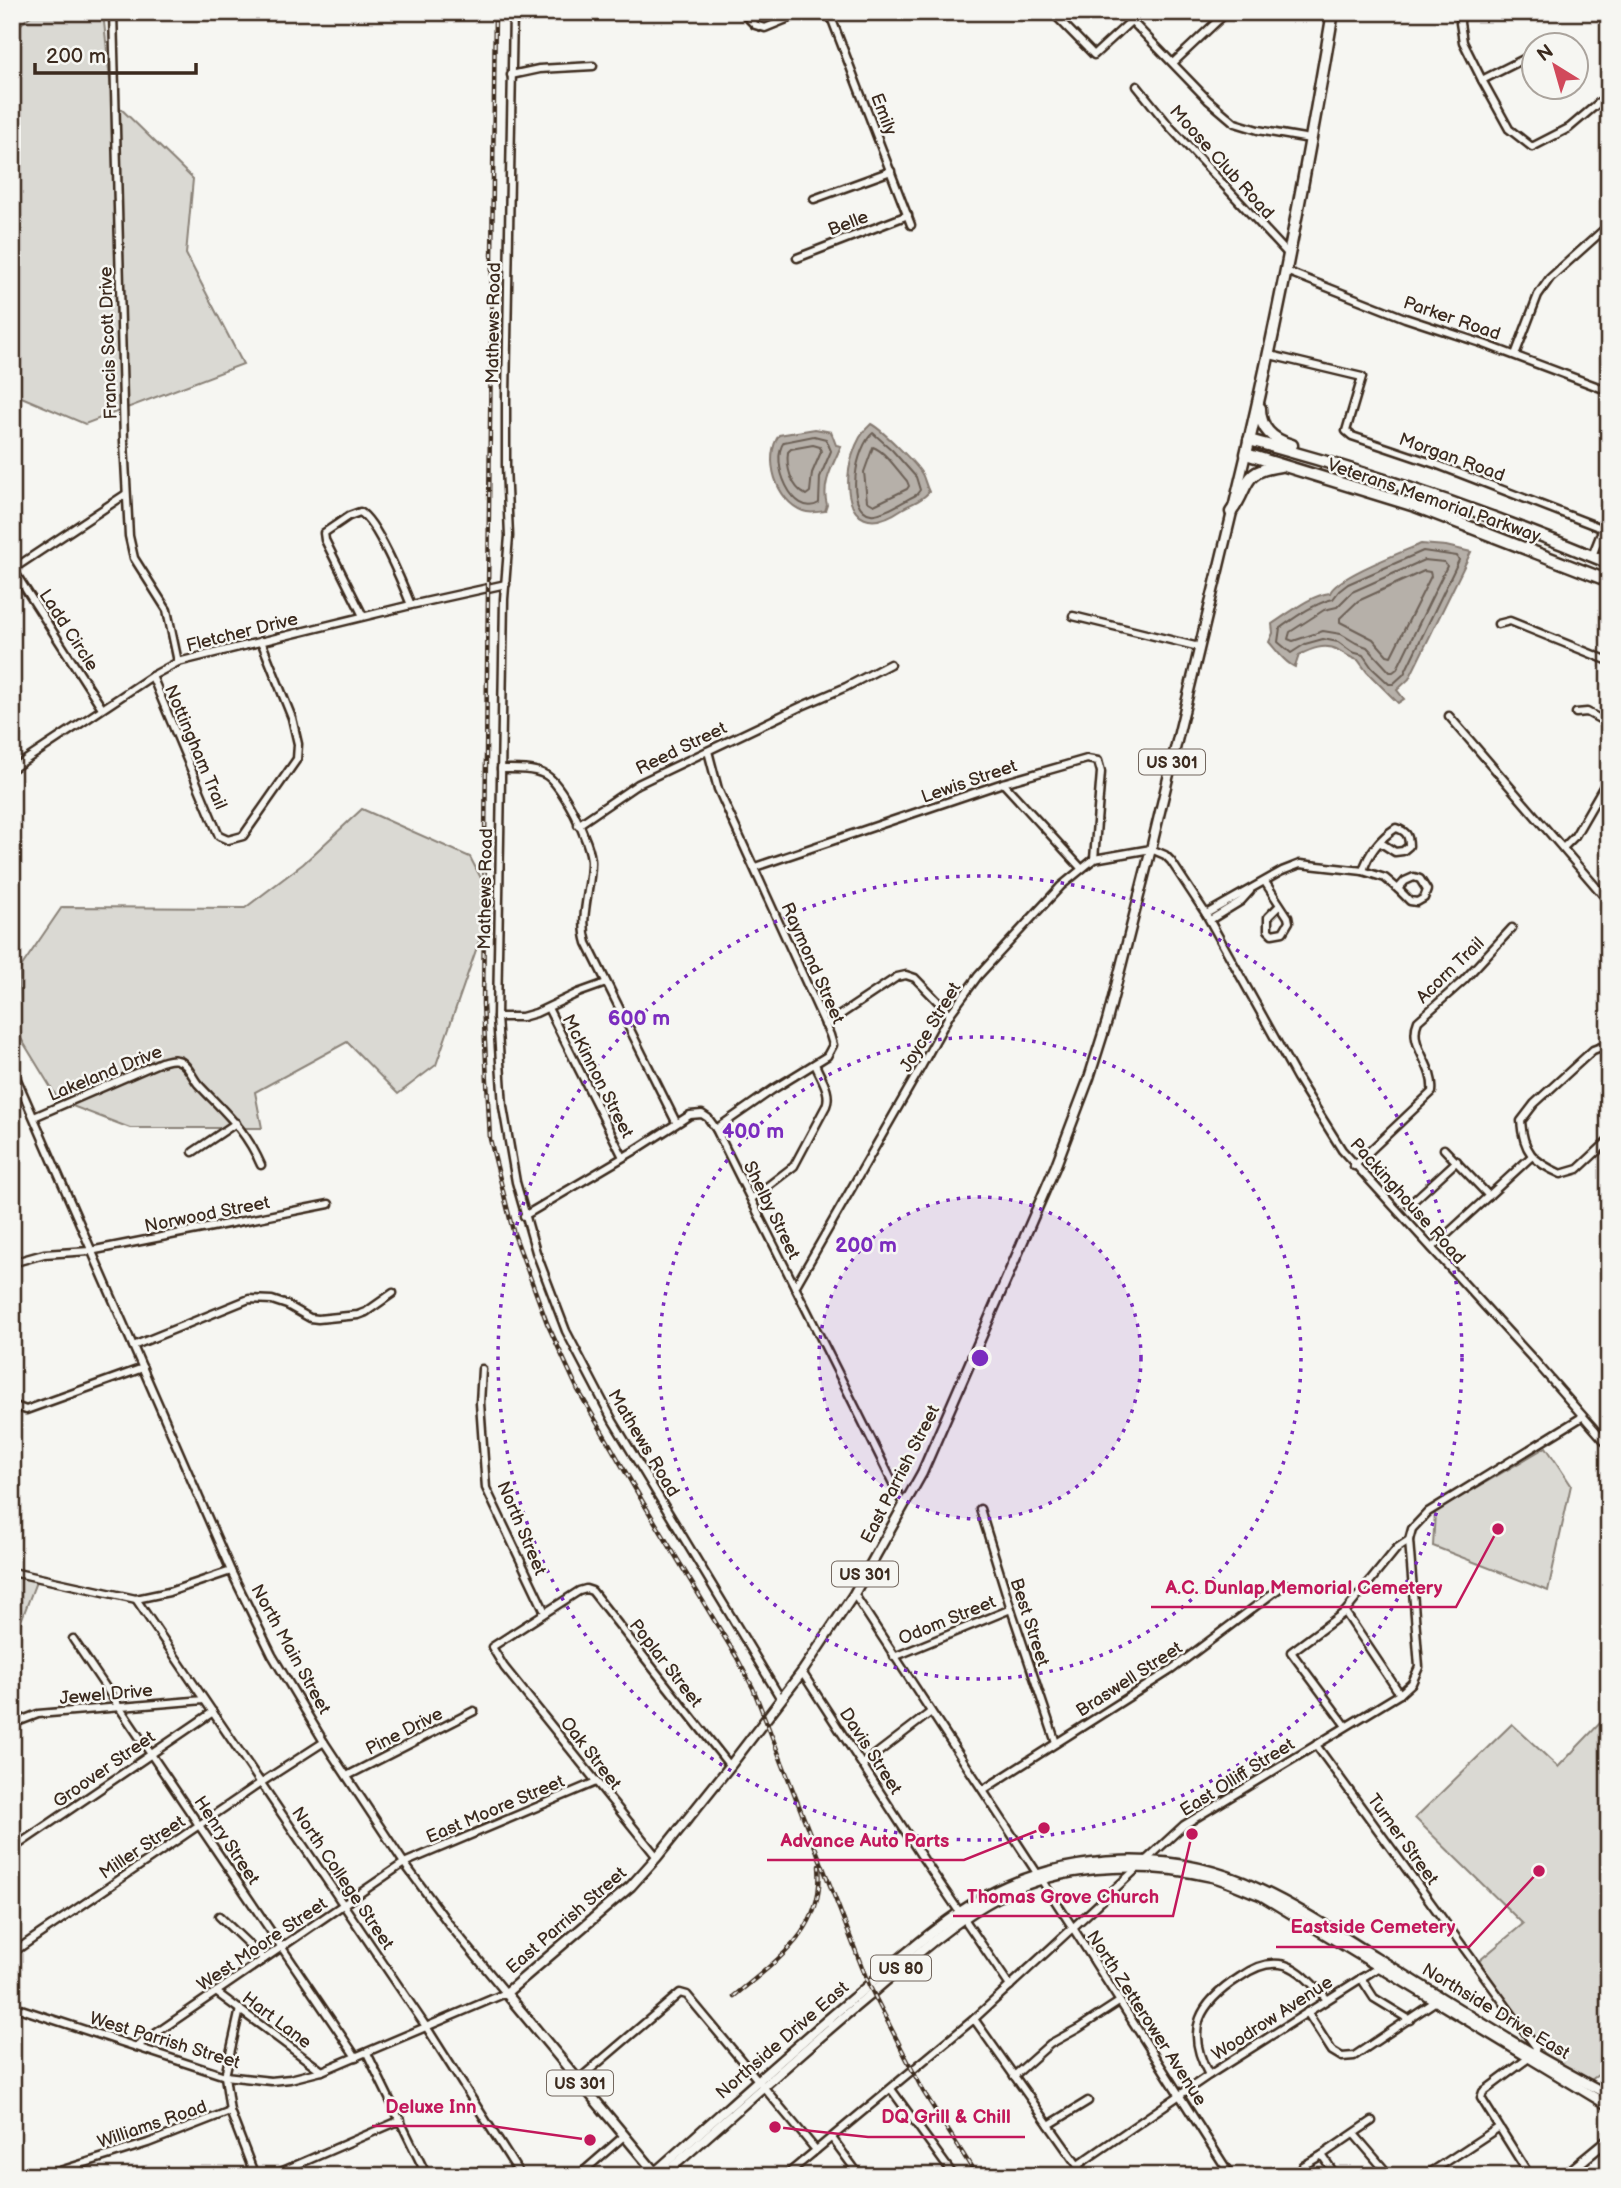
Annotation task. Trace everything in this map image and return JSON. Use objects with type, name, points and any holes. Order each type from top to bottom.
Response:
[{"type":"highway","name":"US 301","points":[[1245,454],[1286,271],[1333,12]]},
{"type":"highway","points":[[1258,402],[1265,429],[1272,437],[1382,478]]},
{"type":"highway","name":"Veterans Memorial Parkway","points":[[1249,440],[1382,478],[1483,513],[1609,563]]},
{"type":"highway","name":"Veterans Memorial Parkway","points":[[1245,454],[1415,506],[1609,581]]},
{"type":"highway","points":[[1231,512],[1239,502],[1246,483],[1254,474],[1265,468],[1285,465]]},
{"type":"main road","name":"US 301","points":[[1152,849],[1245,454]]},
{"type":"main road","name":"East Parrish Street","points":[[506,1993],[631,1886],[656,1857],[802,1672],[854,1594],[904,1506],[945,1422],[1056,1165],[1092,1069],[1119,979],[1152,849]]},
{"type":"main road","name":"Northside Drive East","points":[[1142,1864],[1214,1878],[1262,1896],[1439,2000]]},
{"type":"main road","name":"Northside Drive East","points":[[657,2175],[760,2084],[942,1934],[961,1915],[1040,1878],[1142,1864],[1182,1865],[1213,1871],[1258,1888],[1306,1913],[1609,2106]]},
{"type":"main road","name":"North Main Street","points":[[506,1993],[657,2175]]},
{"type":"main road","name":"Northside Drive East","points":[[1531,2056],[1609,2095]]},
{"type":"main road","points":[[1564,2176],[1607,2143]]},
{"type":"street","name":"Francis Scott Drive","points":[[113,12],[126,494],[131,551],[167,610],[178,662]]},
{"type":"street","name":"Mathews Road","points":[[513,12],[506,398],[509,536],[501,769],[497,1017],[506,1129],[524,1216],[548,1286],[576,1353],[613,1421],[781,1699]]},
{"type":"street","points":[[742,12],[755,25],[765,27],[804,12]]},
{"type":"street","name":"Emily","points":[[829,12],[911,225]]},
{"type":"street","points":[[1052,12],[1094,55],[1131,21]]},
{"type":"street","points":[[1123,12],[1208,100],[1235,123],[1310,139]]},
{"type":"street","points":[[1173,63],[1227,12]]},
{"type":"street","points":[[1461,12],[1463,42],[1482,80],[1509,130],[1532,147],[1569,128],[1609,94]]},
{"type":"street","points":[[1482,80],[1520,61]]},
{"type":"street","points":[[511,75],[539,69],[593,65]]},
{"type":"street","name":"Moose Club Road","points":[[1137,86],[1188,146],[1289,255]]},
{"type":"street","points":[[814,199],[891,171]]},
{"type":"street","name":"Belle","points":[[797,258],[908,215]]},
{"type":"street","points":[[1515,355],[1538,295],[1550,278],[1609,225]]},
{"type":"street","name":"Parker Road","points":[[1286,271],[1405,318],[1515,355],[1609,391]]},
{"type":"street","name":"Morgan Road","points":[[1269,355],[1362,377],[1346,431],[1352,436],[1438,465],[1606,529]]},
{"type":"street","points":[[13,568],[126,494]]},
{"type":"street","points":[[363,616],[324,533],[360,512],[375,528],[411,605]]},
{"type":"street","points":[[1592,556],[1606,529],[1609,513]]},
{"type":"street","name":"Ladd Circle","points":[[13,568],[102,708]]},
{"type":"street","name":"Fletcher Drive","points":[[12,769],[102,708],[178,662],[506,584]]},
{"type":"street","points":[[1073,616],[1199,647]]},
{"type":"street","points":[[1498,624],[1510,621],[1609,661]]},
{"type":"street","name":"Nottingham Trail","points":[[152,676],[219,836],[228,840],[243,836],[297,759],[298,744],[292,718],[261,641]]},
{"type":"street","name":"Reed Street","points":[[578,825],[638,785],[890,664]]},
{"type":"street","points":[[1576,713],[1587,712],[1609,724]]},
{"type":"street","points":[[1449,716],[1609,902]]},
{"type":"street","name":"Raymond Street","points":[[708,751],[718,789],[832,1041],[833,1049],[815,1064]]},
{"type":"street","name":"Lewis Street","points":[[755,867],[1003,783],[1087,759],[1098,761],[1101,772],[1094,859]]},
{"type":"street","points":[[501,769],[529,770],[549,777],[561,791],[578,825],[592,861],[584,920],[590,952],[676,1122]]},
{"type":"street","points":[[1563,848],[1575,836],[1609,777]]},
{"type":"street","points":[[1003,783],[1081,868]]},
{"type":"street","points":[[1363,871],[1367,858],[1384,836],[1396,828],[1406,833],[1409,839],[1409,846],[1403,851],[1395,852],[1381,843]]},
{"type":"street","name":"Joyce Street","points":[[795,1287],[950,1014],[978,975],[1081,868],[1094,859],[1152,849]]},
{"type":"street","name":"Packinghouse Road","points":[[1152,849],[1171,861],[1208,917],[1321,1119],[1354,1166],[1432,1248],[1609,1446]]},
{"type":"street","points":[[1208,917],[1237,895],[1300,864],[1363,871],[1385,878],[1410,901],[1417,902],[1424,898],[1427,890],[1420,879],[1413,877],[1398,889]]},
{"type":"street","points":[[1265,882],[1288,917],[1288,927],[1283,932],[1272,934],[1268,930],[1268,918],[1280,905]]},
{"type":"street","name":"Acorn Trail","points":[[1354,1166],[1432,1092],[1430,1070],[1415,1038],[1418,1021],[1465,981],[1511,928]]},
{"type":"street","points":[[825,1025],[897,977],[906,975],[915,978],[950,1014]]},
{"type":"street","points":[[497,1017],[522,1017],[606,983]]},
{"type":"street","name":"McKinnon Street","points":[[548,1008],[623,1157]]},
{"type":"street","points":[[1609,1048],[1593,1050],[1534,1104],[1521,1121],[1522,1141],[1532,1156],[1561,1174],[1578,1169],[1609,1140]]},
{"type":"street","name":"Lakeland Drive","points":[[34,1117],[161,1062],[176,1059],[183,1063],[198,1084],[236,1123],[251,1143],[261,1165]]},
{"type":"street","points":[[524,1216],[676,1122],[690,1115],[702,1114],[716,1129],[815,1064],[827,1091],[829,1099],[826,1106],[794,1166],[751,1199]]},
{"type":"street","name":"North Main Street","points":[[12,1068],[15,1085],[34,1117],[231,1571],[272,1655],[324,1742],[404,1863],[449,1924],[506,1993]]},
{"type":"street","points":[[193,1152],[236,1123]]},
{"type":"street","name":"Shelby Street","points":[[716,1129],[904,1506]]},
{"type":"street","points":[[1444,1149],[1489,1196]]},
{"type":"street","points":[[1432,1248],[1532,1156]]},
{"type":"street","points":[[1409,1205],[1457,1161]]},
{"type":"street","name":"Norwood Street","points":[[12,1263],[44,1254],[90,1251],[329,1204]]},
{"type":"street","points":[[133,1346],[249,1299],[272,1300],[310,1318],[318,1319],[358,1315],[393,1293]]},
{"type":"street","points":[[12,1405],[26,1410],[143,1368]]},
{"type":"street","name":"North Street","points":[[482,1369],[480,1403],[486,1488],[545,1612]]},
{"type":"street","points":[[1346,1726],[1291,1652],[1345,1612],[1398,1548],[1409,1540],[1412,1529],[1428,1512],[1582,1417]]},
{"type":"street","name":"Best Street","points":[[980,1509],[1056,1743]]},
{"type":"street","name":"East Olliff Street","points":[[785,2176],[974,2019],[1184,1825],[1400,1694],[1412,1683],[1419,1667],[1409,1540]]},
{"type":"street","points":[[12,1572],[136,1599],[169,1592],[231,1571]]},
{"type":"street","name":"Braswell Street","points":[[982,1790],[1171,1670],[1285,1584]]},
{"type":"street","name":"Poplar Street","points":[[545,1612],[575,1593],[586,1589],[592,1591],[730,1766]]},
{"type":"street","name":"North Zetterower Avenue","points":[[854,1594],[1073,1928],[1231,2176]]},
{"type":"street","name":"North College Street","points":[[136,1599],[427,2028],[522,2176]]},
{"type":"street","name":"Odom Street","points":[[894,1657],[1011,1609]]},
{"type":"street","name":"Oak Street","points":[[545,1612],[492,1647],[656,1857]]},
{"type":"street","points":[[1345,1612],[1400,1694]]},
{"type":"street","name":"Henry Street","points":[[74,1639],[356,2057]]},
{"type":"street","name":"Davis Street","points":[[802,1672],[1010,1986]]},
{"type":"street","name":"Jewel Drive","points":[[12,1724],[38,1714],[204,1700]]},
{"type":"street","name":"Groover Street","points":[[12,1849],[213,1712]]},
{"type":"street","name":"Pine Drive","points":[[347,1776],[474,1712]]},
{"type":"street","points":[[863,1764],[931,1712]]},
{"type":"street","name":"Miller Street","points":[[12,1953],[324,1742]]},
{"type":"street","name":"Turner Street","points":[[1316,1745],[1536,2047],[1531,2056]]},
{"type":"street","name":"East Moore Street","points":[[404,1863],[596,1782]]},
{"type":"street","name":"West Moore Street","points":[[136,2047],[404,1863]]},
{"type":"street","points":[[219,1916],[264,1959]]},
{"type":"street","points":[[1209,2076],[1198,2050],[1200,2017],[1205,2005],[1227,1985],[1259,1966],[1281,1964],[1293,1968],[1327,1999]]},
{"type":"street","name":"Woodrow Avenue","points":[[1078,2165],[1180,2095],[1379,1967]]},
{"type":"street","points":[[1361,1978],[1374,1997],[1410,2020]]},
{"type":"street","name":"Hart Lane","points":[[216,1992],[322,2071]]},
{"type":"street","name":"West Parrish Street","points":[[12,2006],[225,2077],[271,2081],[322,2071],[506,1993]]},
{"type":"street","points":[[578,2080],[680,1993],[687,1994],[816,2150]]},
{"type":"street","points":[[1307,2012],[1332,2051],[1342,2057],[1354,2056],[1439,2000]]},
{"type":"street","points":[[1014,2076],[1050,2044],[1119,2002]]},
{"type":"street","points":[[240,2009],[225,2077],[230,2111],[255,2176]]},
{"type":"street","points":[[974,2019],[1085,2176]]},
{"type":"street","points":[[367,2053],[426,2176]]},
{"type":"street","points":[[1530,2176],[1481,2098],[1483,2092],[1531,2056]]},
{"type":"street","points":[[891,2089],[954,2176]]},
{"type":"street","points":[[1049,2125],[1088,2101]]},
{"type":"street","name":"Williams Road","points":[[44,2176],[148,2143],[230,2111]]},
{"type":"street","points":[[271,2176],[401,2120]]},
{"type":"street","points":[[1303,2166],[1372,2121]]},
{"type":"street","points":[[1425,2176],[1498,2128]]},
{"type":"street","points":[[1353,2134],[1390,2176]]},
{"type":"street","points":[[578,2176],[624,2136]]},
{"type":"street","points":[[832,2138],[860,2176]]},
{"type":"street","points":[[1321,2155],[1336,2176]]},
{"type":"shaded area","points":[[35,12],[103,12],[112,100],[193,179],[186,254],[243,364],[85,424],[12,393],[12,32]]},
{"type":"shaded area","points":[[362,809],[470,857],[493,901],[436,1065],[398,1094],[347,1042],[255,1092],[262,1128],[130,1128],[59,1101],[17,1032],[19,970],[62,907],[245,908],[303,864]]},
{"type":"shaded area","points":[[1546,1447],[1571,1485],[1548,1591],[1433,1546],[1435,1512]]},
{"type":"shaded area","points":[[12,1574],[37,1579],[12,1645]]},
{"type":"shaded area","points":[[1604,1719],[1609,1726],[1609,2067],[1591,2080],[1545,2054],[1479,1961],[1523,1924],[1415,1818],[1512,1724],[1558,1767]]},
{"type":"water","points":[[871,424],[915,464],[929,492],[919,500],[880,519],[865,519],[854,510],[849,494],[848,476],[852,456],[860,438]]},
{"type":"water","points":[[815,429],[831,432],[836,445],[841,446],[827,482],[825,511],[811,513],[794,506],[779,489],[772,467],[772,455],[779,435]]},
{"type":"water","points":[[1421,544],[1471,552],[1409,679],[1397,690],[1404,699],[1398,703],[1358,660],[1338,650],[1323,647],[1308,651],[1299,655],[1295,667],[1284,660],[1269,642],[1273,633],[1272,624],[1314,598],[1330,593],[1356,573]]},
{"type":"railway","points":[[495,12],[483,1004],[490,1139],[513,1231],[547,1323],[578,1390],[753,1688],[869,1985],[923,2091],[977,2176]]},
{"type":"railway","points":[[734,1996],[782,1955],[806,1926],[819,1888],[819,1866]]},
{"type":"place","name":"A.C. Dunlap Memorial Cemetery","points":[[1498,1529]]},
{"type":"place","name":"Advance Auto Parts","points":[[1044,1828]]},
{"type":"place","name":"Thomas Grove Church","points":[[1192,1834]]},
{"type":"place","name":"Eastside Cemetery","points":[[1539,1871]]},
{"type":"place","name":"DQ Grill & Chill","points":[[775,2127]]},
{"type":"place","name":"Deluxe Inn","points":[[590,2140]]}]
